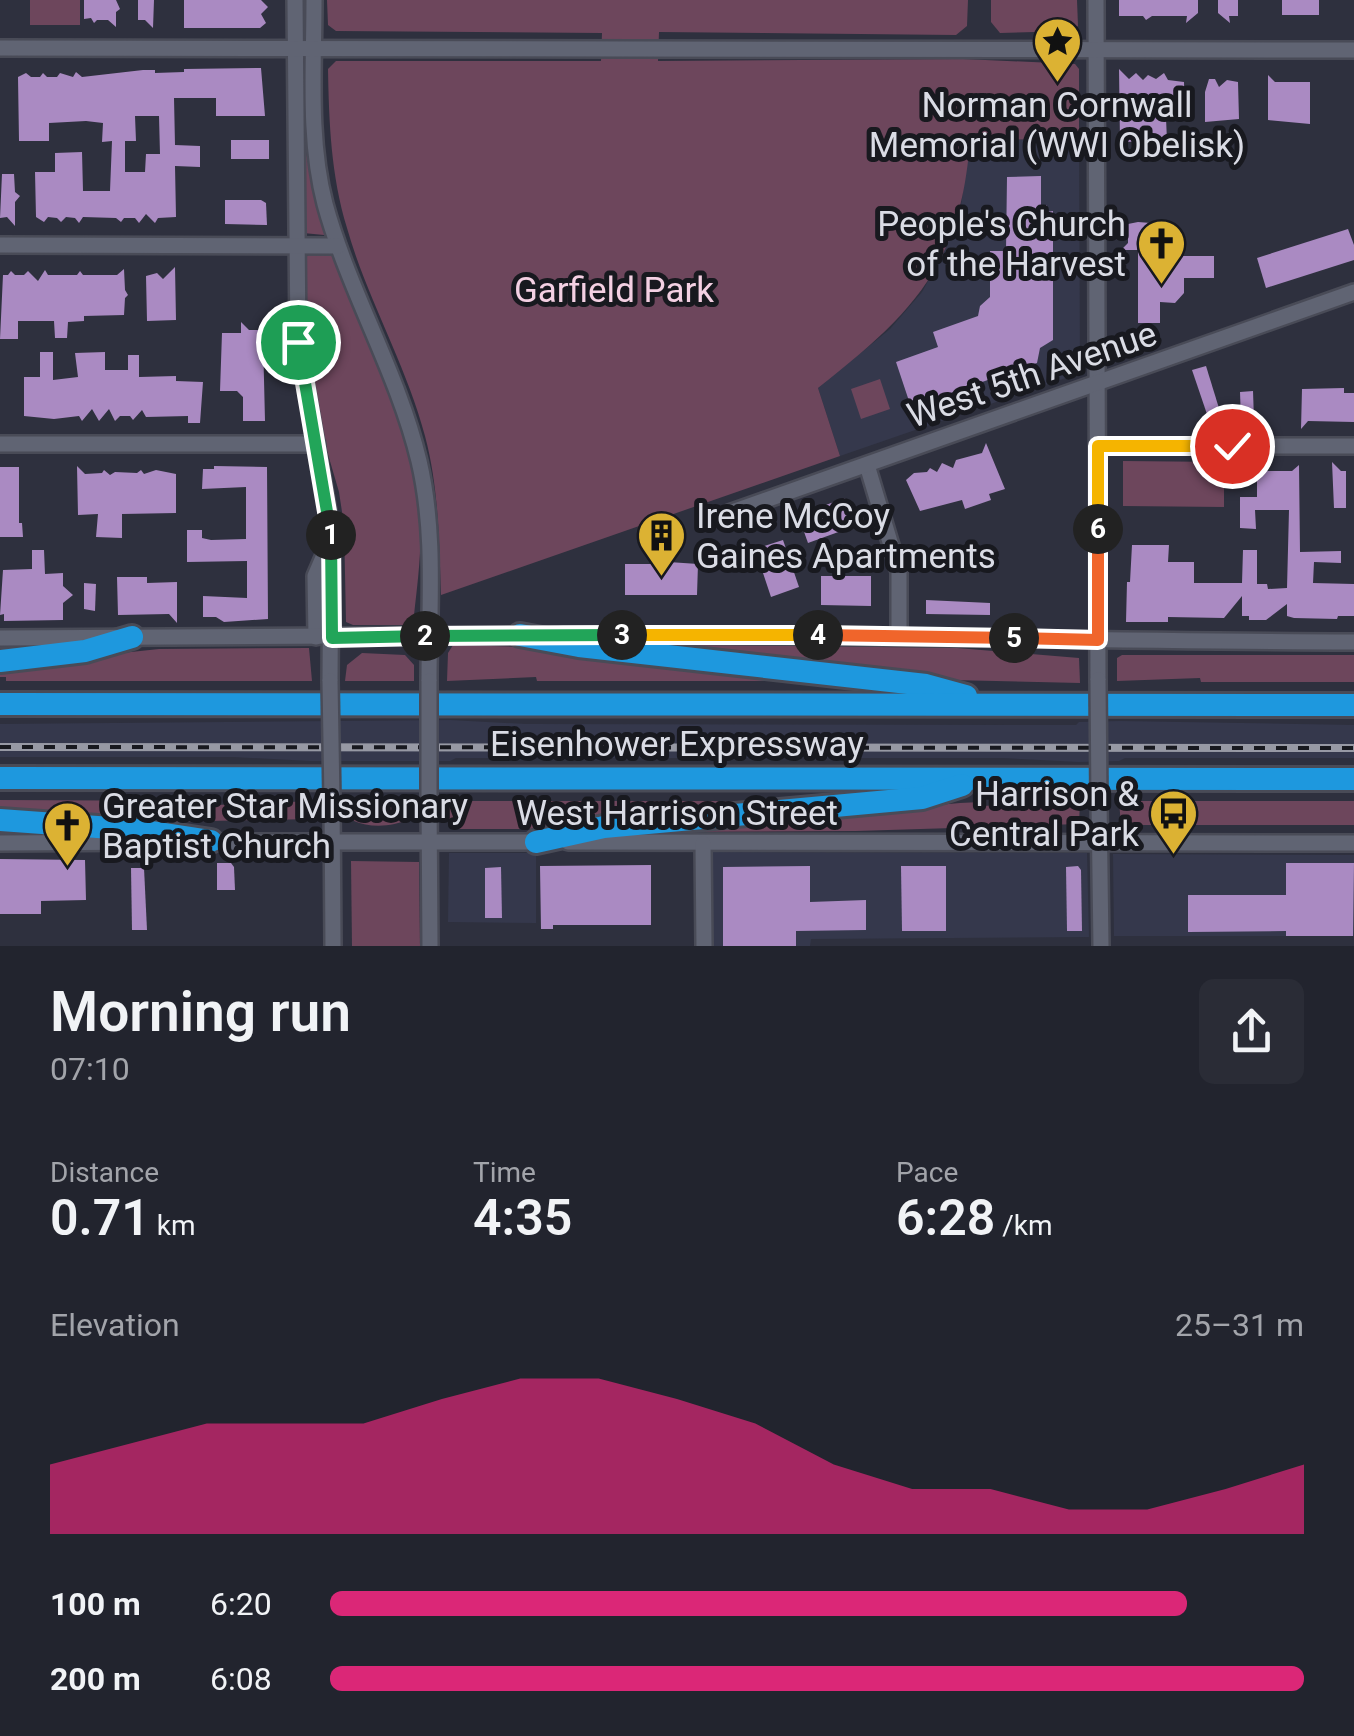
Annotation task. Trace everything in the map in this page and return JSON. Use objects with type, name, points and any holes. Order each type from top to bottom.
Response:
[{"type":"highway","points":[[520,635],[579,646],[926,685],[993,704]]},
{"type":"highway","points":[[0,661],[85,651],[132,637]]},
{"type":"highway","name":"Eisenhower Expressway","points":[[0,704],[1354,705]]},
{"type":"highway","name":"Eisenhower Expressway","points":[[0,778],[1354,779]]},
{"type":"highway","points":[[536,842],[604,827],[922,798],[980,779]]},
{"type":"highway","points":[[0,820],[139,830],[211,842]]},
{"type":"street","points":[[295,0],[298,342],[331,538],[324,638],[330,680],[333,946]]},
{"type":"street","points":[[314,0],[317,164],[338,246],[396,390],[418,461],[430,531],[430,946]]},
{"type":"street","points":[[1096,0],[1101,946]]},
{"type":"street","points":[[0,48],[1354,50]]},
{"type":"street","points":[[0,245],[338,246]]},
{"type":"street","name":"West 5th Avenue","points":[[729,513],[1354,292]]},
{"type":"street","points":[[0,444],[317,444]]},
{"type":"street","points":[[1098,446],[1354,446]]},
{"type":"street","points":[[867,465],[899,572],[899,635]]},
{"type":"street","points":[[0,638],[899,635],[1354,642]]},
{"type":"street","name":"West Harrison Street","points":[[0,843],[1354,843]]},
{"type":"street","points":[[703,844],[704,946]]},
{"type":"shaded area","points":[[1079,139],[1080,373],[840,456],[818,388],[890,329],[922,292],[943,254],[961,206],[970,140]]},
{"type":"shaded area","points":[[450,720],[526,724],[1076,725],[1120,721],[1354,725],[1354,758],[1125,758],[1079,762],[1003,758],[310,761],[233,757],[0,757],[0,724]]},
{"type":"shaded area","points":[[712,852],[1087,853],[1089,937],[811,939],[810,946],[713,946]]},
{"type":"shaded area","points":[[449,853],[536,853],[536,923],[448,922]]},
{"type":"shaded area","points":[[1113,854],[1354,855],[1354,936],[1114,936]]},
{"type":"green space","points":[[30,0],[80,0],[80,25],[30,25]]},
{"type":"green space","name":"Garfield Park","points":[[327,0],[968,0],[967,26],[956,35],[659,32],[658,61],[963,59],[1075,64],[1079,69],[1079,139],[970,140],[956,222],[926,284],[880,336],[818,388],[840,456],[441,595],[438,515],[430,456],[417,409],[355,254],[342,208],[332,149],[328,69],[336,61],[601,61],[602,33],[336,31],[328,25]]},
{"type":"green space","points":[[991,0],[1077,0],[1078,26],[1072,31],[1000,33],[991,22]]},
{"type":"green space","points":[[301,126],[327,231],[324,235],[303,233]]},
{"type":"green space","points":[[310,254],[330,254],[336,258],[407,443],[420,534],[414,615],[407,625],[346,622],[344,525],[339,492],[318,420],[303,334],[303,259]]},
{"type":"green space","points":[[880,379],[890,409],[861,419],[851,389]]},
{"type":"green space","points":[[1123,461],[1224,462],[1224,507],[1123,506]]},
{"type":"green space","points":[[656,644],[957,648],[1079,658],[1080,683],[950,680]]},
{"type":"green space","points":[[453,645],[527,647],[812,681],[537,681],[536,677],[447,681],[448,653]]},
{"type":"green space","points":[[309,648],[312,681],[6,681],[6,677],[0,677],[0,666],[159,649]]},
{"type":"green space","points":[[362,653],[405,655],[414,665],[414,681],[345,681],[347,665]]},
{"type":"green space","points":[[1354,655],[1354,682],[1201,682],[1200,678],[1117,681],[1117,658]]},
{"type":"green space","points":[[0,800],[214,801],[216,805],[312,801],[312,819],[162,822],[0,811]]},
{"type":"green space","points":[[346,800],[415,800],[408,819],[381,826],[354,821],[347,813]]},
{"type":"green space","points":[[449,801],[791,801],[528,829],[453,829],[449,825]]},
{"type":"green space","points":[[1080,801],[1079,824],[636,832],[960,803],[981,802],[982,806]]},
{"type":"green space","points":[[1119,801],[1354,801],[1354,825],[1121,825]]},
{"type":"green space","points":[[351,861],[419,862],[420,946],[352,946]]},
{"type":"building","points":[[84,0],[116,0],[120,9],[116,12],[116,27],[108,20],[94,23],[91,18],[84,19]]},
{"type":"building","points":[[138,0],[154,0],[153,28],[145,20],[138,20]]},
{"type":"building","points":[[184,0],[261,0],[268,7],[261,14],[266,23],[260,28],[184,28]]},
{"type":"building","points":[[1119,0],[1198,0],[1198,13],[1186,23],[1187,16],[1152,16],[1146,20],[1143,16],[1119,16]]},
{"type":"building","points":[[1218,0],[1238,0],[1238,16],[1229,16],[1230,23],[1218,13]]},
{"type":"building","points":[[1282,0],[1319,0],[1319,15],[1282,15]]},
{"type":"building","points":[[261,68],[265,116],[216,116],[216,98],[174,98],[175,145],[200,146],[200,167],[175,166],[176,217],[158,218],[155,223],[146,214],[139,223],[135,218],[124,218],[121,222],[116,218],[83,217],[79,223],[75,218],[66,217],[61,222],[48,217],[44,222],[36,217],[35,172],[55,172],[55,153],[82,152],[83,191],[110,191],[112,141],[102,142],[103,123],[86,121],[49,123],[49,141],[19,141],[18,77],[26,73],[31,77],[43,73],[57,77],[60,73],[73,77],[76,72],[82,77]],"holes":[[[135,116],[159,116],[160,154],[146,154],[145,172],[125,172],[125,141],[136,141]]]},
{"type":"building","points":[[1119,69],[1129,79],[1136,73],[1143,80],[1148,75],[1156,79],[1164,73],[1168,80],[1184,82],[1185,118],[1166,118],[1167,141],[1120,142]]},
{"type":"building","points":[[1268,75],[1275,82],[1310,82],[1310,124],[1268,120]]},
{"type":"building","points":[[1209,79],[1215,79],[1219,87],[1227,80],[1238,82],[1239,119],[1205,122]]},
{"type":"building","points":[[231,140],[269,140],[269,159],[231,159]]},
{"type":"building","points":[[2,174],[14,174],[15,192],[20,196],[15,202],[15,226],[7,217],[0,218]]},
{"type":"building","points":[[1041,176],[1041,205],[1047,205],[1047,212],[1053,211],[1053,340],[1040,348],[1037,363],[916,405],[914,400],[909,401],[896,362],[938,347],[933,332],[978,316],[980,306],[990,297],[990,251],[1006,251],[1007,177]]},
{"type":"building","points":[[225,200],[261,200],[266,203],[267,225],[225,224]]},
{"type":"building","name":"People's Church of the Harvest","points":[[1128,224],[1164,224],[1169,229],[1170,256],[1214,256],[1214,278],[1184,278],[1184,293],[1175,303],[1160,302],[1160,323],[1138,323],[1138,250],[1121,250],[1128,243]]},
{"type":"building","points":[[1348,229],[1354,260],[1266,288],[1257,258]]},
{"type":"building","points":[[175,267],[176,320],[147,321],[146,276],[157,273],[163,279]]},
{"type":"building","points":[[124,269],[128,295],[124,315],[84,316],[84,321],[68,322],[67,338],[55,338],[54,321],[18,321],[18,339],[0,339],[3,275],[11,271],[24,275],[28,271],[38,281],[45,270],[48,275],[77,275],[80,271],[83,275],[117,275]]},
{"type":"building","points":[[241,322],[249,330],[270,330],[263,338],[265,421],[243,421],[243,397],[237,391],[220,391],[222,333],[241,333]]},
{"type":"building","points":[[40,352],[53,352],[53,380],[78,377],[75,353],[105,352],[105,370],[128,370],[128,355],[139,355],[139,377],[176,376],[176,381],[203,382],[200,423],[188,423],[188,416],[146,417],[142,410],[133,420],[120,416],[115,421],[109,409],[99,421],[92,409],[82,421],[79,416],[24,416],[24,377],[40,377]]},
{"type":"building","points":[[1206,366],[1222,418],[1210,423],[1192,370]]},
{"type":"building","points":[[1344,388],[1344,393],[1354,393],[1354,422],[1308,421],[1301,429],[1302,389]]},
{"type":"building","points":[[1253,391],[1254,420],[1241,420],[1240,392]]},
{"type":"building","points":[[986,443],[1005,489],[989,494],[991,500],[965,509],[962,500],[920,511],[906,480],[930,468],[937,472],[942,463],[953,468],[956,460],[982,453]]},
{"type":"building","points":[[1332,462],[1346,471],[1346,508],[1334,508]]},
{"type":"building","points":[[1299,465],[1300,552],[1341,551],[1341,563],[1314,562],[1313,583],[1354,584],[1354,616],[1294,618],[1287,616],[1287,604],[1266,620],[1249,620],[1249,616],[1242,616],[1242,596],[1224,618],[1168,617],[1168,622],[1126,622],[1132,545],[1169,545],[1168,562],[1194,562],[1194,583],[1242,583],[1243,550],[1257,550],[1257,584],[1267,584],[1268,589],[1287,588],[1289,510],[1255,510],[1256,529],[1240,528],[1240,497],[1257,497],[1257,471],[1292,471]]},
{"type":"building","points":[[77,466],[85,474],[141,470],[144,474],[156,470],[176,474],[176,513],[122,514],[122,538],[96,537],[98,514],[78,515]]},
{"type":"building","points":[[0,467],[19,467],[19,523],[23,537],[0,537]]},
{"type":"building","points":[[267,467],[268,619],[224,622],[216,617],[203,617],[203,596],[247,598],[247,561],[187,562],[187,530],[202,530],[202,538],[211,540],[246,539],[246,487],[202,489],[203,469]]},
{"type":"building","points":[[845,498],[855,526],[808,543],[798,515]]},
{"type":"building","points":[[783,540],[799,587],[771,597],[755,549]]},
{"type":"building","points":[[32,550],[44,550],[45,574],[63,573],[63,586],[73,595],[63,603],[63,620],[4,621],[4,614],[0,615],[3,570],[32,569]]},
{"type":"building","name":"Irene McCoy Gaines Apartments","points":[[625,564],[698,564],[697,595],[625,595]]},
{"type":"building","points":[[821,576],[871,576],[871,606],[821,605]]},
{"type":"building","points":[[117,577],[147,577],[147,583],[177,582],[177,623],[169,614],[118,615]]},
{"type":"building","points":[[84,583],[96,584],[95,611],[84,609]]},
{"type":"building","points":[[926,600],[990,603],[990,615],[926,614]]},
{"type":"building","points":[[0,859],[85,860],[86,900],[41,901],[41,914],[0,914]]},
{"type":"building","points":[[217,863],[231,863],[234,867],[235,890],[217,890]]},
{"type":"building","points":[[1286,863],[1354,863],[1353,936],[1286,936],[1286,931],[1188,932],[1188,895],[1286,895]]},
{"type":"building","points":[[651,865],[651,925],[553,925],[553,929],[541,929],[540,866]]},
{"type":"building","points":[[810,866],[810,902],[866,900],[866,930],[796,931],[796,946],[723,946],[723,867]]},
{"type":"building","points":[[901,866],[946,866],[946,931],[902,931]]},
{"type":"building","points":[[1078,866],[1082,931],[1067,931],[1066,867]]},
{"type":"building","points":[[501,867],[502,918],[485,918],[485,868]]},
{"type":"building","points":[[131,868],[144,868],[147,930],[132,930]]},
{"type":"railway","points":[[0,747],[1354,748]]},
{"type":"place","name":"Norman Cornwall Memorial (WWI Obelisk)","points":[[1057,84]]},
{"type":"place","name":"People's Church of the Harvest","points":[[1161,286]]},
{"type":"place","name":"Irene McCoy Gaines Apartments","points":[[661,578]]},
{"type":"place","name":"Harrison & Central Park","points":[[1174,856]]},
{"type":"place","name":"Greater Star Missionary Baptist Church","points":[[67,868]]},
{"type":"route","points":[[298,342],[331,528],[332,638],[675,634],[1098,640],[1098,446],[1232,446]]}]
